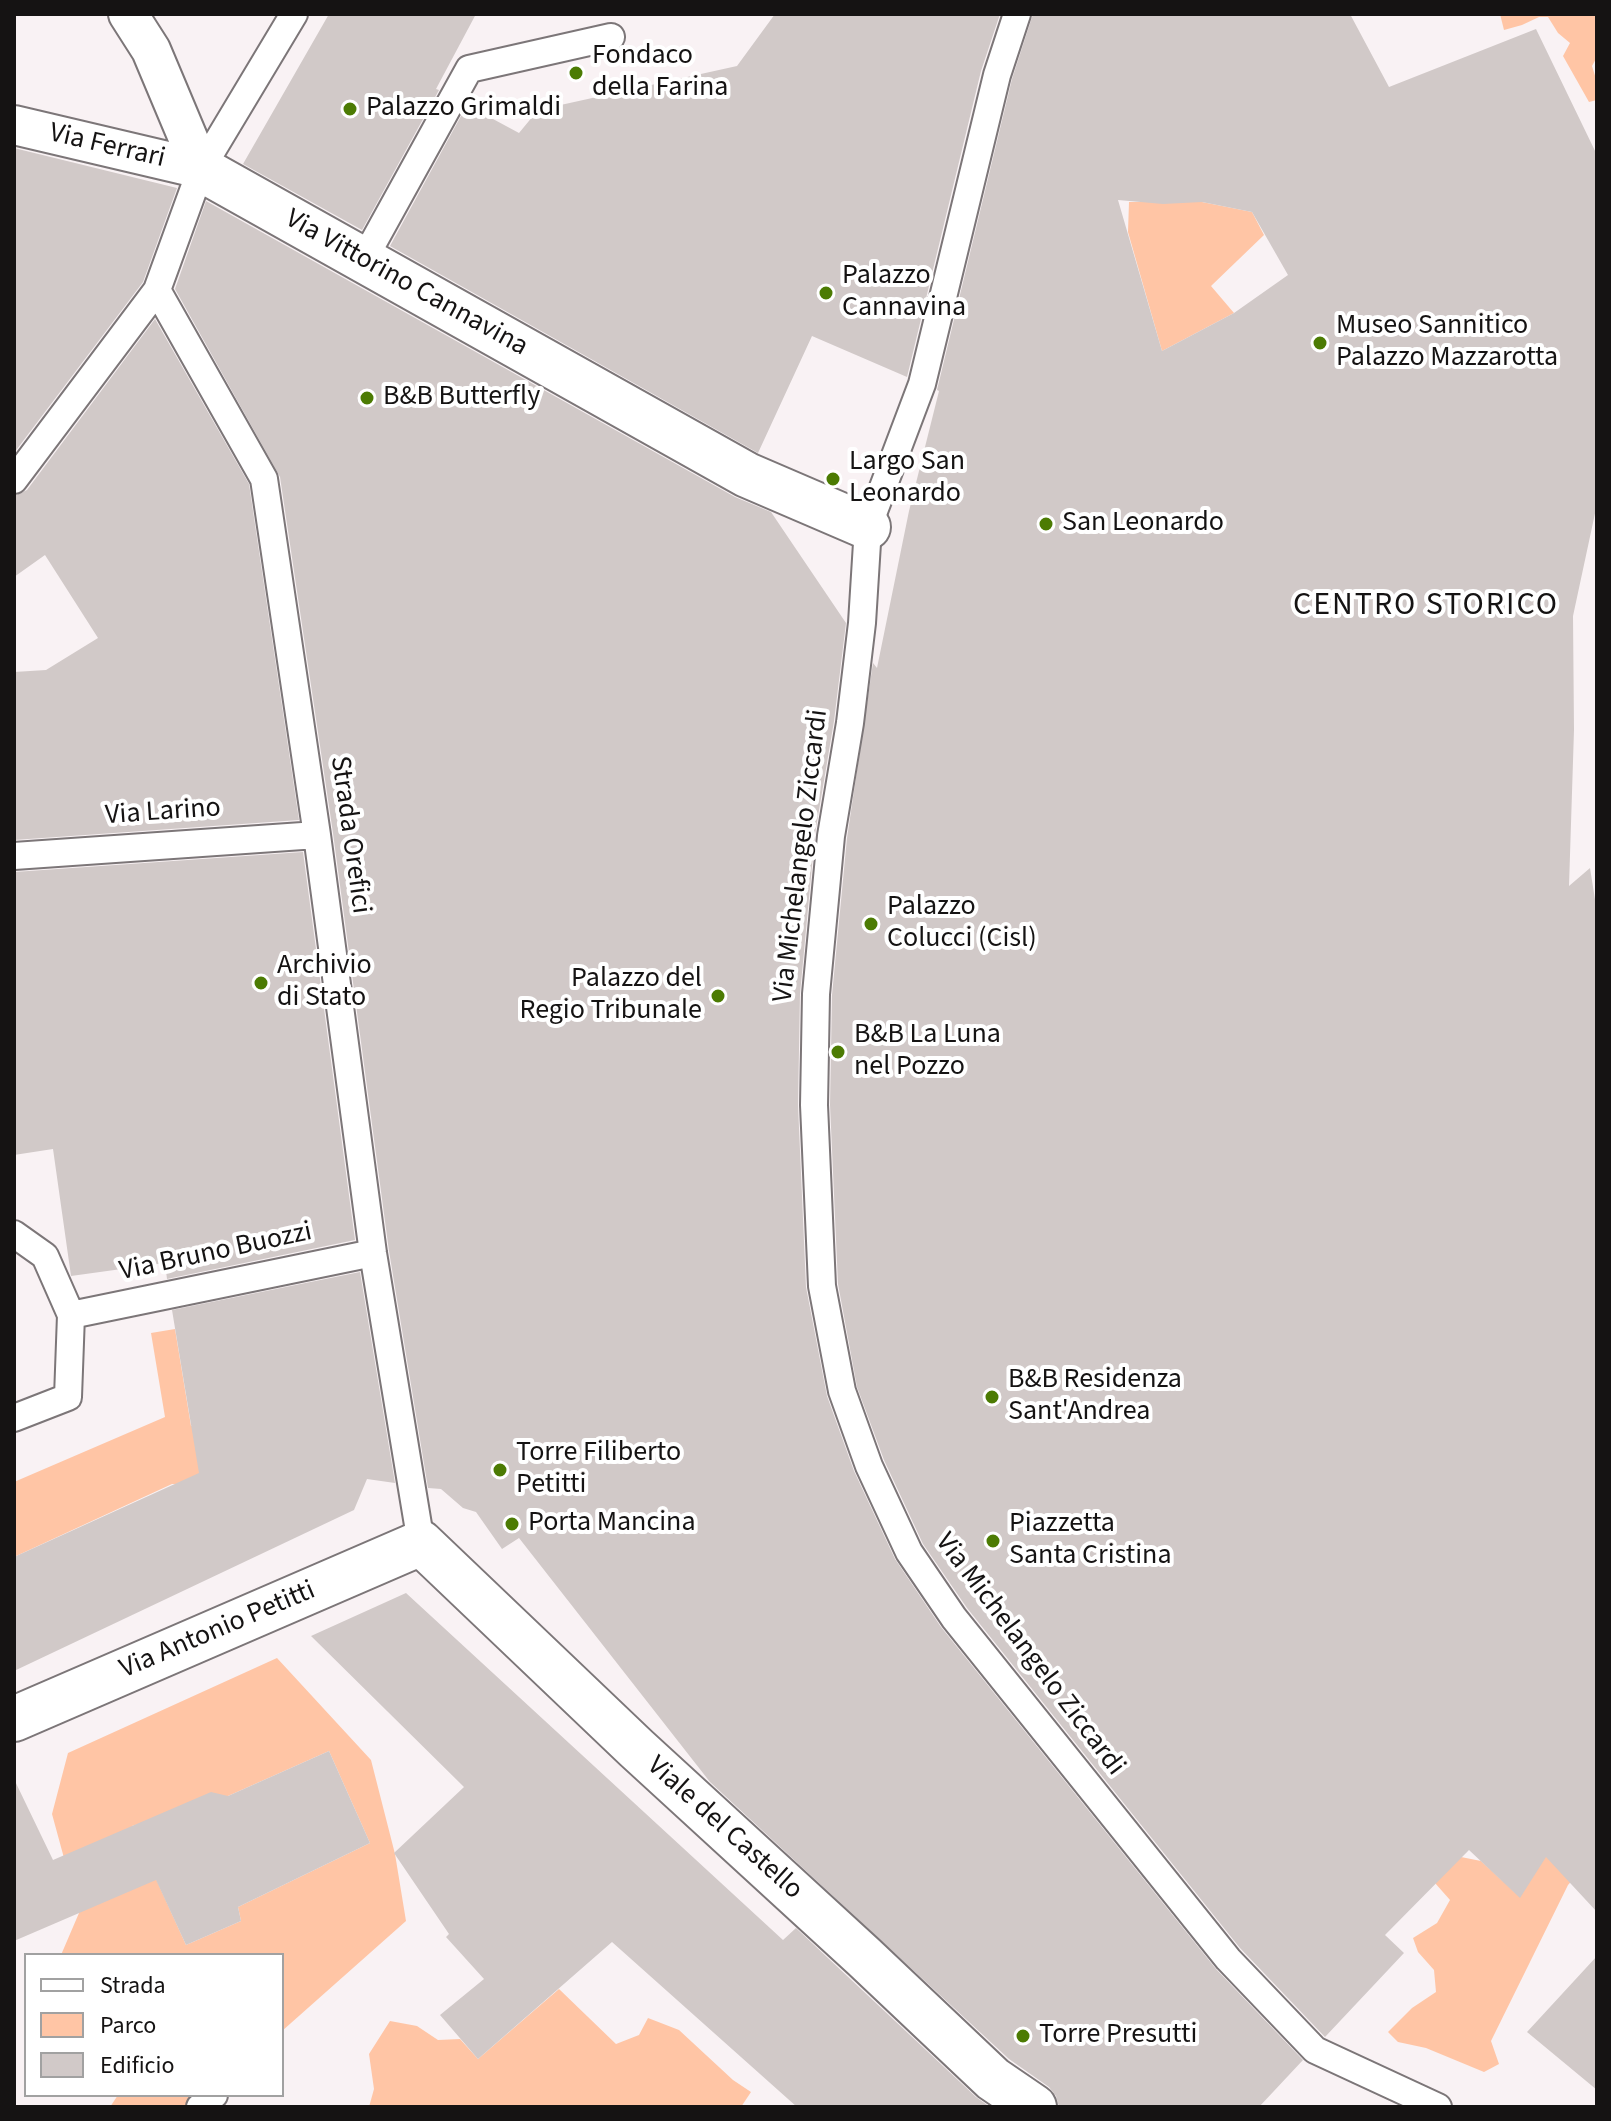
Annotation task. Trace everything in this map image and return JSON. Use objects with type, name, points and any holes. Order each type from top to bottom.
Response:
[{"type":"street","points":[[128,14],[151,50],[201,169]]},
{"type":"street","name":"Via Ferrari","points":[[14,125],[201,169]]},
{"type":"street","name":"Via Vittorino Cannavina","points":[[201,169],[747,475],[868,527]]},
{"type":"street","name":"Via Antonio Petitti","points":[[14,1719],[421,1543]]},
{"type":"street","name":"Viale del Castello","points":[[421,1543],[636,1748],[993,2079],[1034,2107]]},
{"type":"lane","points":[[14,480],[157,290],[201,169],[294,14]]},
{"type":"lane","name":"Via Michelangelo Ziccardi","points":[[1017,14],[997,75],[922,384],[868,527],[862,623],[850,723],[829,849],[816,994],[814,1105],[822,1286],[842,1391],[869,1466],[904,1543],[954,1618],[1228,1959],[1315,2050],[1438,2107]]},
{"type":"lane","points":[[363,261],[469,69],[611,37]]},
{"type":"lane","name":"Strada Orefici","points":[[157,290],[264,479],[317,835],[373,1253],[421,1543]]},
{"type":"lane","name":"Via Larino","points":[[14,856],[317,835]]},
{"type":"lane","points":[[14,1234],[45,1256],[71,1315],[68,1397],[14,1418]]},
{"type":"lane","name":"Via Bruno Buozzi","points":[[71,1315],[373,1253]]},
{"type":"green space","points":[[1500,14],[1597,14],[1597,57],[1592,66],[1597,82],[1597,100],[1589,102],[1563,56],[1570,43],[1558,33],[1548,17],[1539,17],[1504,30]]},
{"type":"green space","points":[[1129,202],[1202,202],[1252,212],[1264,235],[1211,286],[1234,313],[1162,351],[1128,232]]},
{"type":"green space","points":[[175,1329],[191,1426],[250,1417],[202,1484],[172,1484],[14,1557],[14,1482],[165,1417],[151,1333]]},
{"type":"green space","points":[[277,1658],[371,1760],[395,1854],[406,1921],[284,2029],[284,1953],[62,1953],[79,1913],[52,1814],[68,1753]],"holes":[[[329,1751],[370,1843],[238,1907],[241,1921],[186,1945],[132,1826],[228,1796]]]},
{"type":"green space","points":[[1401,1779],[1587,1864],[1568,1885],[1491,2041],[1499,2064],[1484,2072],[1426,2048],[1398,2042],[1388,2032],[1412,2008],[1436,1992],[1434,1970],[1418,1952],[1413,1938],[1437,1923],[1450,1900],[1435,1883],[1446,1854],[1481,1861],[1520,1897]]},
{"type":"green space","points":[[559,1989],[616,2044],[639,2035],[648,2018],[679,2030],[733,2080],[751,2092],[741,2107],[369,2107],[374,2089],[369,2054],[390,2021],[417,2026],[438,2040],[460,2039],[478,2059]]},
{"type":"green space","points":[[117,2097],[197,2097],[183,2107],[110,2107]]},
{"type":"building","points":[[329,14],[476,14],[436,89],[439,90],[362,230],[243,164]]},
{"type":"building","points":[[775,14],[1000,14],[981,71],[907,377],[812,336],[758,453],[390,246],[467,105],[519,133],[538,110],[737,66]]},
{"type":"building","points":[[1033,14],[1350,14],[1389,87],[1536,29],[1597,155],[1597,504],[1573,616],[1574,730],[1569,886],[1590,868],[1597,912],[1597,1912],[1546,1857],[1520,1898],[1469,1850],[1385,1935],[1404,1953],[1325,2037],[1240,1948],[967,1608],[923,1544],[884,1460],[857,1387],[838,1284],[830,1105],[832,995],[847,838],[873,663],[877,668],[909,511],[1012,79]],"holes":[[[1118,200],[1163,204],[1202,202],[1252,212],[1288,275],[1234,313],[1162,351]]]},
{"type":"building","points":[[14,148],[177,188],[143,282],[14,453]]},
{"type":"building","points":[[206,201],[735,497],[771,512],[846,623],[815,834],[800,994],[798,1105],[806,1287],[827,1396],[854,1471],[895,1559],[941,1627],[1216,1969],[1303,2060],[1259,2107],[1059,2107],[1049,2087],[1009,2059],[710,1782],[519,1538],[502,1549],[476,1512],[463,1508],[441,1489],[428,1488],[389,1251],[333,833],[280,477],[175,289]]},
{"type":"building","points":[[155,319],[249,484],[299,820],[14,840],[14,672],[46,670],[98,638],[45,555],[14,577],[14,496],[27,490]]},
{"type":"building","points":[[303,852],[355,1240],[167,1279],[165,1263],[71,1276],[53,1149],[14,1155],[14,872]]},
{"type":"building","points":[[360,1272],[395,1483],[367,1479],[354,1510],[14,1671],[14,1557],[199,1473],[172,1310]]},
{"type":"building","points":[[406,1593],[783,1940],[796,1928],[990,2107],[797,2107],[612,1942],[478,2059],[440,2015],[484,1979],[446,1937],[449,1934],[394,1853],[464,1787],[311,1636]]},
{"type":"building","points":[[329,1751],[370,1843],[238,1907],[241,1921],[186,1945],[156,1880],[14,1941],[14,1779],[53,1860],[211,1792],[228,1796]]},
{"type":"building","points":[[1597,1956],[1597,2090],[1527,2032]]},
{"type":"place","name":"Fondaco della Farina","points":[[576,73]]},
{"type":"place","name":"Palazzo Grimaldi","points":[[350,109]]},
{"type":"place","name":"Palazzo Cannavina","points":[[826,293]]},
{"type":"place","name":"Museo Sannitico Palazzo Mazzarotta","points":[[1320,343]]},
{"type":"place","name":"B&B Butterfly","points":[[367,398]]},
{"type":"place","name":"Largo San Leonardo","points":[[833,479]]},
{"type":"place","name":"San Leonardo","points":[[1046,524]]},
{"type":"place","name":"Palazzo Colucci (Cisl)","points":[[871,924]]},
{"type":"place","name":"Archivio di Stato","points":[[261,983]]},
{"type":"place","name":"Palazzo del Regio Tribunale","points":[[718,996]]},
{"type":"place","name":"B&B La Luna nel Pozzo","points":[[838,1052]]},
{"type":"place","name":"B&B Residenza Sant'Andrea","points":[[992,1397]]},
{"type":"place","name":"Torre Filiberto Petitti","points":[[500,1470]]},
{"type":"place","name":"Porta Mancina","points":[[512,1524]]},
{"type":"place","name":"Piazzetta Santa Cristina","points":[[993,1541]]},
{"type":"place","name":"Torre Presutti","points":[[1023,2036]]},
{"type":"district","name":"CENTRO STORICO","points":[[1426,607]]}]
